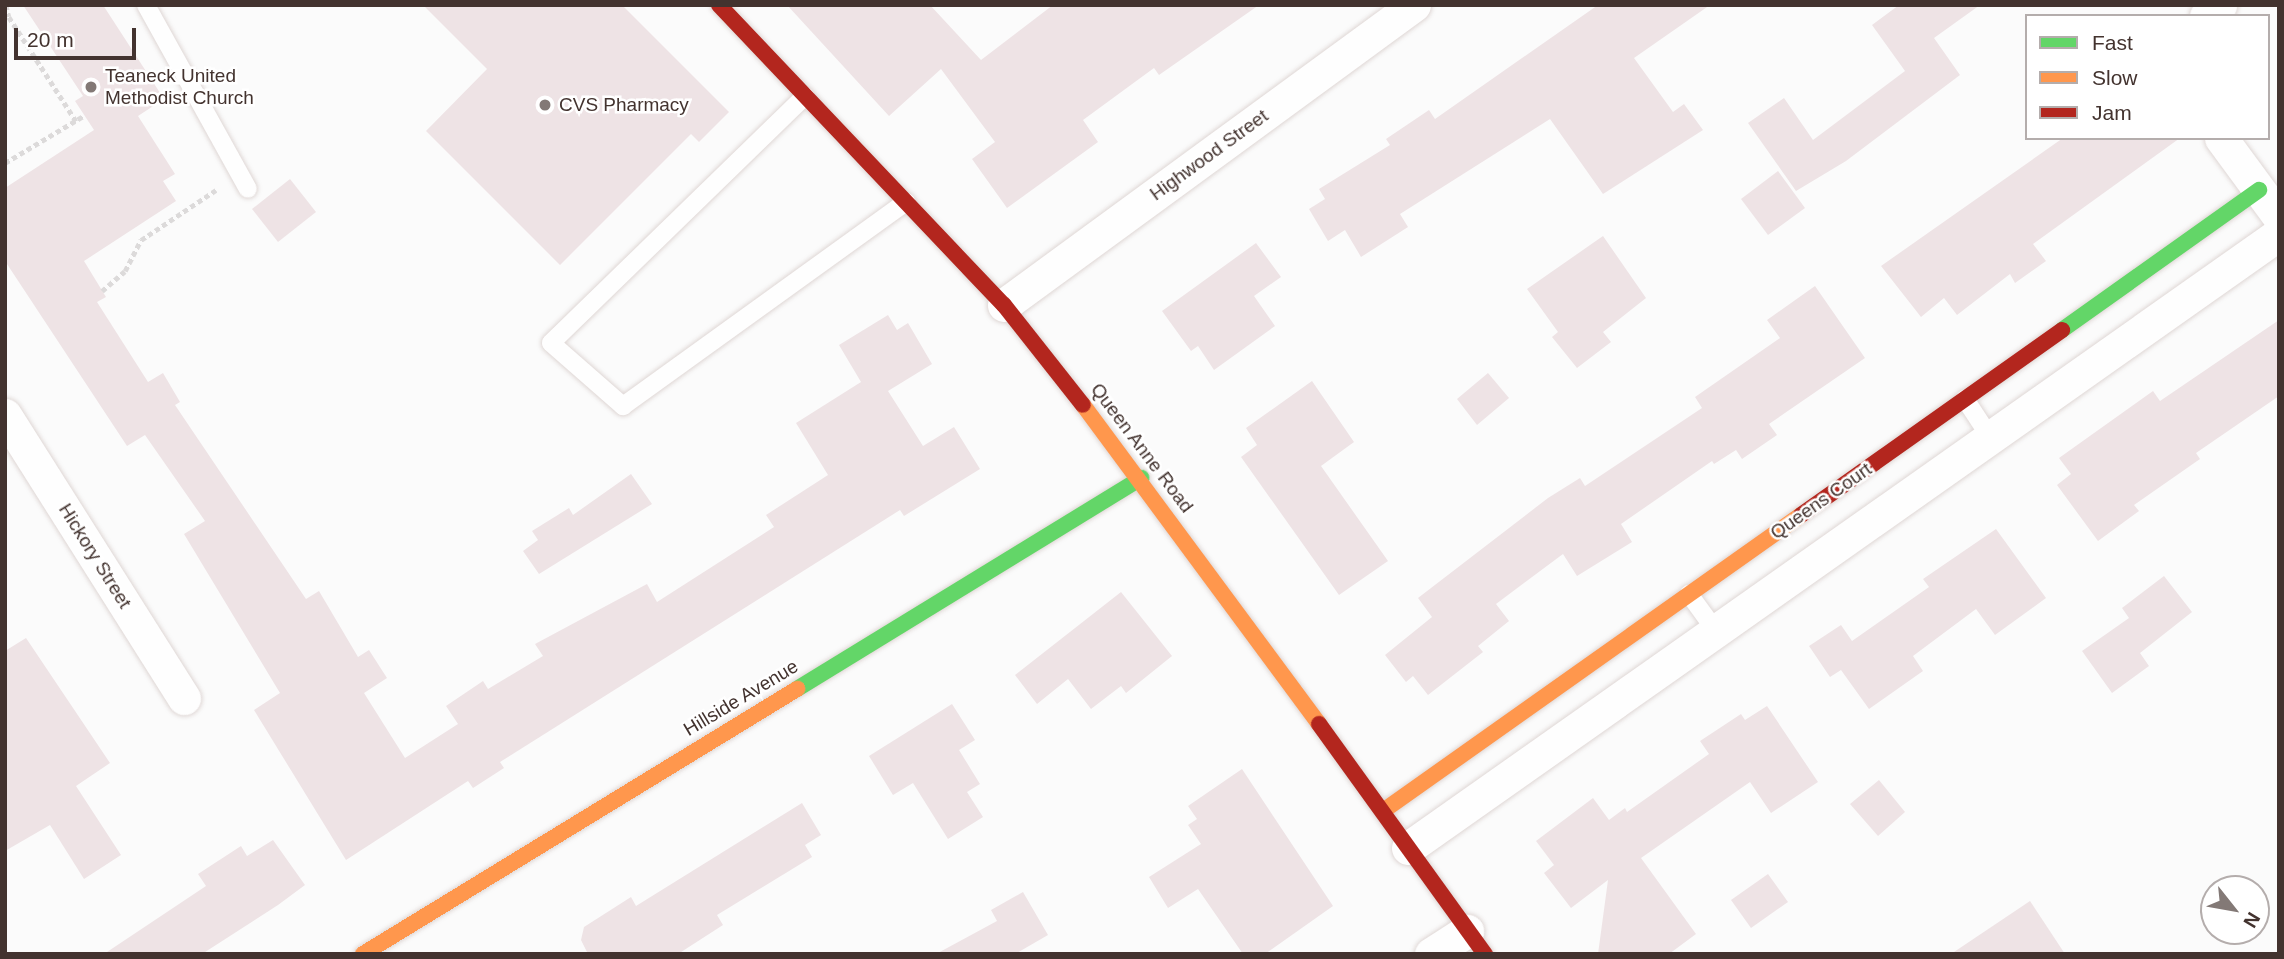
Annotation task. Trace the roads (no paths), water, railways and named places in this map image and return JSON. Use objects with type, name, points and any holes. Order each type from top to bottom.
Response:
[{"type":"street","name":"Queen Anne Road","points":[[719,5],[1004,305],[1141,478],[1476,942]]},
{"type":"street","name":"Highwood Street","points":[[1004,305],[1414,5]]},
{"type":"street","points":[[2222,140],[2279,217]]},
{"type":"street","name":"Queens Court","points":[[1383,811],[2259,190]]},
{"type":"street","points":[[1408,848],[2279,234]]},
{"type":"street","name":"Hickory Street","points":[[5,415],[184,698]]},
{"type":"street","name":"Hillside Avenue","points":[[363,954],[1141,478]]},
{"type":"street","points":[[1431,954],[1476,942]]},
{"type":"lane","points":[[146,5],[244,182]]},
{"type":"lane","points":[[805,96],[551,343],[623,406],[906,202]]},
{"type":"lane","points":[[1965,399],[1990,437]]},
{"type":"lane","points":[[1689,594],[1716,631]]},
{"type":"place","name":"Teaneck United Methodist Church","points":[[91,87]]},
{"type":"place","name":"CVS Pharmacy","points":[[545,105]]}]
